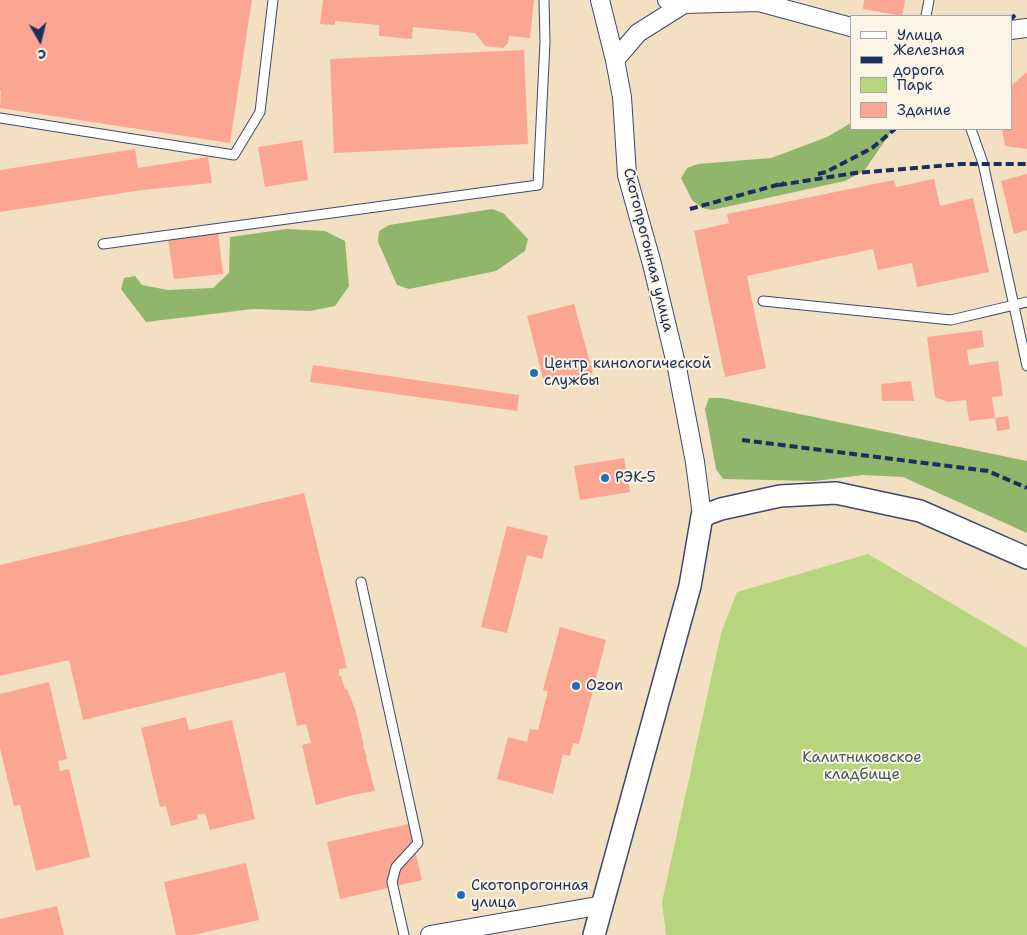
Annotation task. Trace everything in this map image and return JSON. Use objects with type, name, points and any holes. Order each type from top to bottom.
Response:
[{"type":"street","name":"Скотопрогонная улица","points":[[594,935],[690,586],[702,516],[695,462],[677,368],[652,264],[626,175],[622,98],[600,0]]},
{"type":"street","points":[[615,60],[638,33],[676,2],[759,2],[850,28]]},
{"type":"street","points":[[1012,30],[1027,28]]},
{"type":"street","points":[[702,516],[721,509],[780,496],[836,493],[920,511],[1027,558]]},
{"type":"street","points":[[430,935],[603,905]]},
{"type":"lane","points":[[0,118],[234,155],[260,112],[274,0]]},
{"type":"lane","points":[[103,244],[538,185],[545,42],[544,0]]},
{"type":"lane","points":[[926,15],[929,0]]},
{"type":"lane","points":[[971,130],[983,164],[1027,366]]},
{"type":"lane","points":[[763,301],[951,320],[1027,302]]},
{"type":"lane","points":[[361,582],[418,843],[396,867],[392,882],[404,935]]},
{"type":"green space","points":[[850,124],[850,130],[894,130],[864,171],[845,181],[712,210],[702,208],[692,200],[681,178],[687,168],[698,164],[771,158],[827,137]]},
{"type":"green space","points":[[492,209],[503,213],[528,239],[525,251],[496,271],[409,289],[397,285],[378,242],[379,231],[389,225]]},
{"type":"green space","points":[[287,229],[325,231],[345,241],[349,286],[335,306],[310,311],[253,309],[146,322],[121,289],[124,278],[135,276],[142,285],[168,290],[213,288],[229,273],[230,237]]},
{"type":"green space","points":[[709,398],[722,398],[1027,461],[1027,533],[903,477],[863,475],[815,481],[723,479],[716,469],[705,409]]},
{"type":"green space","name":"Калитниковское кладбище","points":[[868,554],[1027,648],[1027,935],[666,935],[662,902],[721,633],[737,592]]},
{"type":"building","points":[[0,0],[252,0],[230,143],[0,108]]},
{"type":"building","points":[[323,0],[534,0],[530,38],[509,36],[508,43],[503,48],[485,46],[475,33],[413,27],[412,39],[379,36],[379,25],[335,21],[335,25],[320,24]]},
{"type":"building","points":[[864,0],[905,0],[902,15],[863,9]]},
{"type":"building","points":[[524,50],[528,144],[334,153],[330,59]]},
{"type":"building","points":[[1027,72],[1027,149],[1005,146],[1002,130],[1012,130],[1012,85]]},
{"type":"building","points":[[302,140],[308,180],[265,187],[258,147]]},
{"type":"building","points":[[135,149],[138,168],[208,157],[212,183],[142,190],[0,212],[0,170]]},
{"type":"building","points":[[1027,174],[1027,230],[1014,234],[1001,181]]},
{"type":"building","points":[[934,179],[940,206],[973,198],[989,272],[917,287],[912,263],[878,270],[873,249],[747,276],[766,368],[725,377],[694,231],[729,223],[727,214],[894,180],[896,187]]},
{"type":"building","points":[[218,232],[223,274],[174,279],[168,239]]},
{"type":"building","points":[[574,304],[593,373],[545,386],[527,316]]},
{"type":"building","points":[[982,330],[984,347],[967,350],[969,365],[998,361],[1003,396],[992,397],[995,418],[969,421],[966,400],[948,402],[935,397],[927,337]]},
{"type":"building","points":[[313,365],[519,395],[517,411],[310,382]]},
{"type":"building","points":[[911,381],[914,401],[882,401],[881,384]]},
{"type":"building","points":[[1008,416],[1010,429],[997,431],[995,418]]},
{"type":"building","points":[[624,458],[630,492],[580,500],[574,466]]},
{"type":"building","points":[[304,493],[347,668],[339,669],[339,676],[341,676],[355,709],[375,791],[316,805],[302,745],[311,743],[306,724],[297,726],[285,672],[83,720],[69,660],[0,676],[0,565]]},
{"type":"building","points":[[507,526],[548,536],[542,559],[527,555],[507,633],[481,627]]},
{"type":"building","points":[[560,627],[606,640],[579,744],[573,743],[570,756],[563,754],[553,794],[497,779],[508,737],[527,742],[530,729],[538,730],[548,691],[543,690]]},
{"type":"building","points":[[49,682],[67,759],[58,761],[60,771],[69,769],[90,857],[36,871],[20,805],[14,806],[0,748],[0,694]]},
{"type":"building","points":[[186,717],[189,730],[232,720],[255,819],[210,830],[205,813],[197,815],[198,819],[171,826],[166,806],[160,807],[141,728]]},
{"type":"building","points":[[409,824],[422,880],[340,899],[327,842]]},
{"type":"building","points":[[246,863],[259,920],[193,935],[176,935],[164,882]]},
{"type":"building","points":[[57,906],[64,935],[0,935],[0,919]]},
{"type":"railway","points":[[1012,18],[1015,15]]},
{"type":"railway","points":[[818,174],[826,172],[872,148],[894,130]]},
{"type":"railway","points":[[779,185],[855,173],[962,164],[1027,164]]},
{"type":"railway","points":[[690,209],[784,183]]},
{"type":"railway","points":[[742,440],[988,471],[1027,488]]},
{"type":"place","name":"Центр кинологической службы","points":[[534,373]]},
{"type":"place","name":"РЭК-5","points":[[605,478]]},
{"type":"place","name":"Ozon","points":[[576,686]]},
{"type":"place","name":"Скотопрогонная улица","points":[[461,895]]}]
